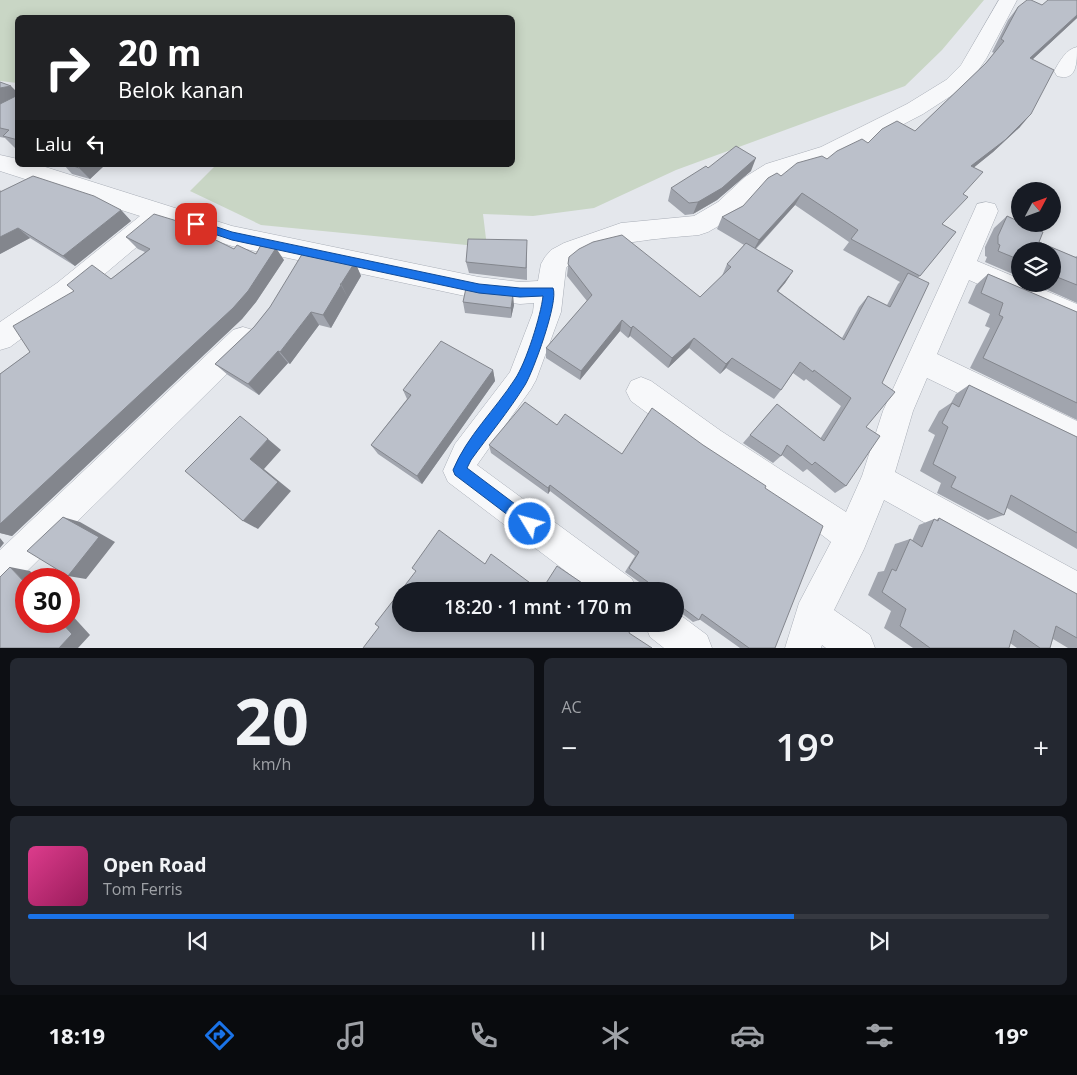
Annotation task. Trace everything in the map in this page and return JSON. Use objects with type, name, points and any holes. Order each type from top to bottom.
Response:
[{"type":"street","points":[[608,582],[459,470],[466,455],[521,380],[547,312],[554,264],[560,257],[573,250],[621,233],[699,226],[727,209],[752,184],[774,170],[829,153],[915,109],[945,90],[968,70],[1008,0]]},
{"type":"street","points":[[1064,72],[1077,54]]},
{"type":"street","points":[[0,163],[15,167]]},
{"type":"street","points":[[16,167],[232,236],[479,288],[520,293],[549,291]]},
{"type":"street","points":[[857,648],[808,632],[877,479],[898,411],[986,211]]},
{"type":"street","points":[[0,338],[66,291],[160,213]]},
{"type":"street","points":[[289,277],[304,252]]},
{"type":"street","points":[[962,266],[1077,316]]},
{"type":"street","points":[[0,574],[263,317]]},
{"type":"street","points":[[920,360],[1077,436]]},
{"type":"street","points":[[640,391],[852,537]]},
{"type":"street","points":[[877,479],[1077,590]]},
{"type":"street","points":[[673,632],[694,648]]},
{"type":"green space","points":[[0,0],[984,0],[942,50],[905,86],[676,170],[594,208],[533,216],[483,214],[487,247],[261,225],[190,191],[214,167],[515,167],[515,15],[15,15],[15,83],[0,81]]},
{"type":"building","points":[[1027,0],[1042,5],[1048,0],[1077,0],[1077,15],[1030,58],[1054,70],[1031,114],[1005,140],[971,166],[983,172],[963,194],[968,197],[942,224],[956,232],[920,276],[851,239],[858,230],[802,193],[759,240],[722,217],[743,206],[768,178],[777,173],[781,176],[797,163],[822,156],[827,159],[837,151],[862,139],[868,143],[882,129],[897,121],[915,131],[986,63],[1004,41],[1001,39],[1018,7]]},
{"type":"building","points":[[0,82],[11,86],[0,88]]},
{"type":"building","points":[[15,96],[15,139],[3,136],[9,130],[0,128],[0,104]]},
{"type":"building","points":[[736,146],[756,158],[722,188],[698,202],[689,203],[671,188],[706,166],[708,168]]},
{"type":"building","points":[[33,176],[94,196],[121,210],[63,256],[18,228],[0,237],[0,192]]},
{"type":"building","points":[[154,214],[177,221],[234,249],[237,245],[256,254],[261,245],[276,248],[248,291],[233,308],[0,524],[0,374],[30,352],[13,326],[74,291],[67,285],[92,265],[111,279],[150,249],[126,237]]},
{"type":"building","points":[[1007,216],[1011,218],[1011,232],[1043,232],[1039,242],[1011,242],[1011,256],[998,251],[1000,245],[998,244],[998,236]]},
{"type":"building","points":[[622,235],[700,297],[731,267],[727,264],[746,243],[793,271],[777,291],[844,340],[868,296],[890,307],[908,273],[929,283],[882,383],[895,392],[866,427],[880,436],[846,486],[815,462],[812,465],[787,445],[781,456],[750,435],[777,404],[824,441],[851,398],[814,370],[813,372],[800,362],[781,390],[732,358],[726,364],[694,338],[672,358],[633,326],[631,328],[622,320],[581,371],[546,348],[592,295],[568,264],[569,257],[593,242]]},
{"type":"building","points":[[468,239],[527,240],[526,268],[466,262]]},
{"type":"building","points":[[304,251],[355,262],[323,315],[311,312],[280,352],[278,351],[248,384],[215,364],[254,327],[270,307]]},
{"type":"building","points":[[1061,251],[1077,258],[1077,285],[1061,279]]},
{"type":"building","points":[[988,274],[1011,284],[1011,292],[1030,292],[1077,312],[1077,403],[983,358],[1003,317],[999,315],[1003,303],[981,293]]},
{"type":"building","points":[[466,288],[513,294],[511,308],[463,302]]},
{"type":"building","points":[[441,341],[493,370],[417,476],[371,445],[411,395],[403,390]]},
{"type":"building","points":[[969,385],[1077,437],[1077,533],[1011,495],[1004,515],[951,487],[956,477],[933,464],[948,427],[942,423],[952,403],[959,407]]},
{"type":"building","points":[[525,402],[557,425],[565,414],[622,454],[652,408],[703,445],[766,486],[765,488],[823,526],[775,648],[749,648],[702,614],[699,620],[684,609],[684,582],[648,582],[629,568],[639,552],[550,485],[548,488],[489,445]]},
{"type":"building","points":[[240,416],[268,439],[250,459],[278,482],[243,521],[185,471]]},
{"type":"building","points":[[63,517],[99,537],[74,568],[55,568],[27,551]]},
{"type":"building","points":[[939,518],[1077,594],[1077,638],[1056,626],[1050,648],[1040,648],[1014,630],[1009,648],[930,648],[900,626],[906,609],[882,592],[892,569],[896,571],[910,539],[922,547],[934,519],[938,521]]},
{"type":"building","points":[[439,530],[485,564],[491,554],[529,582],[407,582],[416,571],[412,568]]},
{"type":"building","points":[[557,566],[581,582],[547,582]]},
{"type":"building","points":[[10,567],[15,572],[15,633],[71,633],[59,648],[0,648],[0,577]]},
{"type":"building","points":[[392,602],[392,632],[629,632],[652,648],[363,648],[379,627],[375,624]]},
{"type":"route","points":[[196,224],[232,236],[479,288],[520,293],[549,291],[547,312],[521,380],[466,455],[459,470],[530,524]]}]
